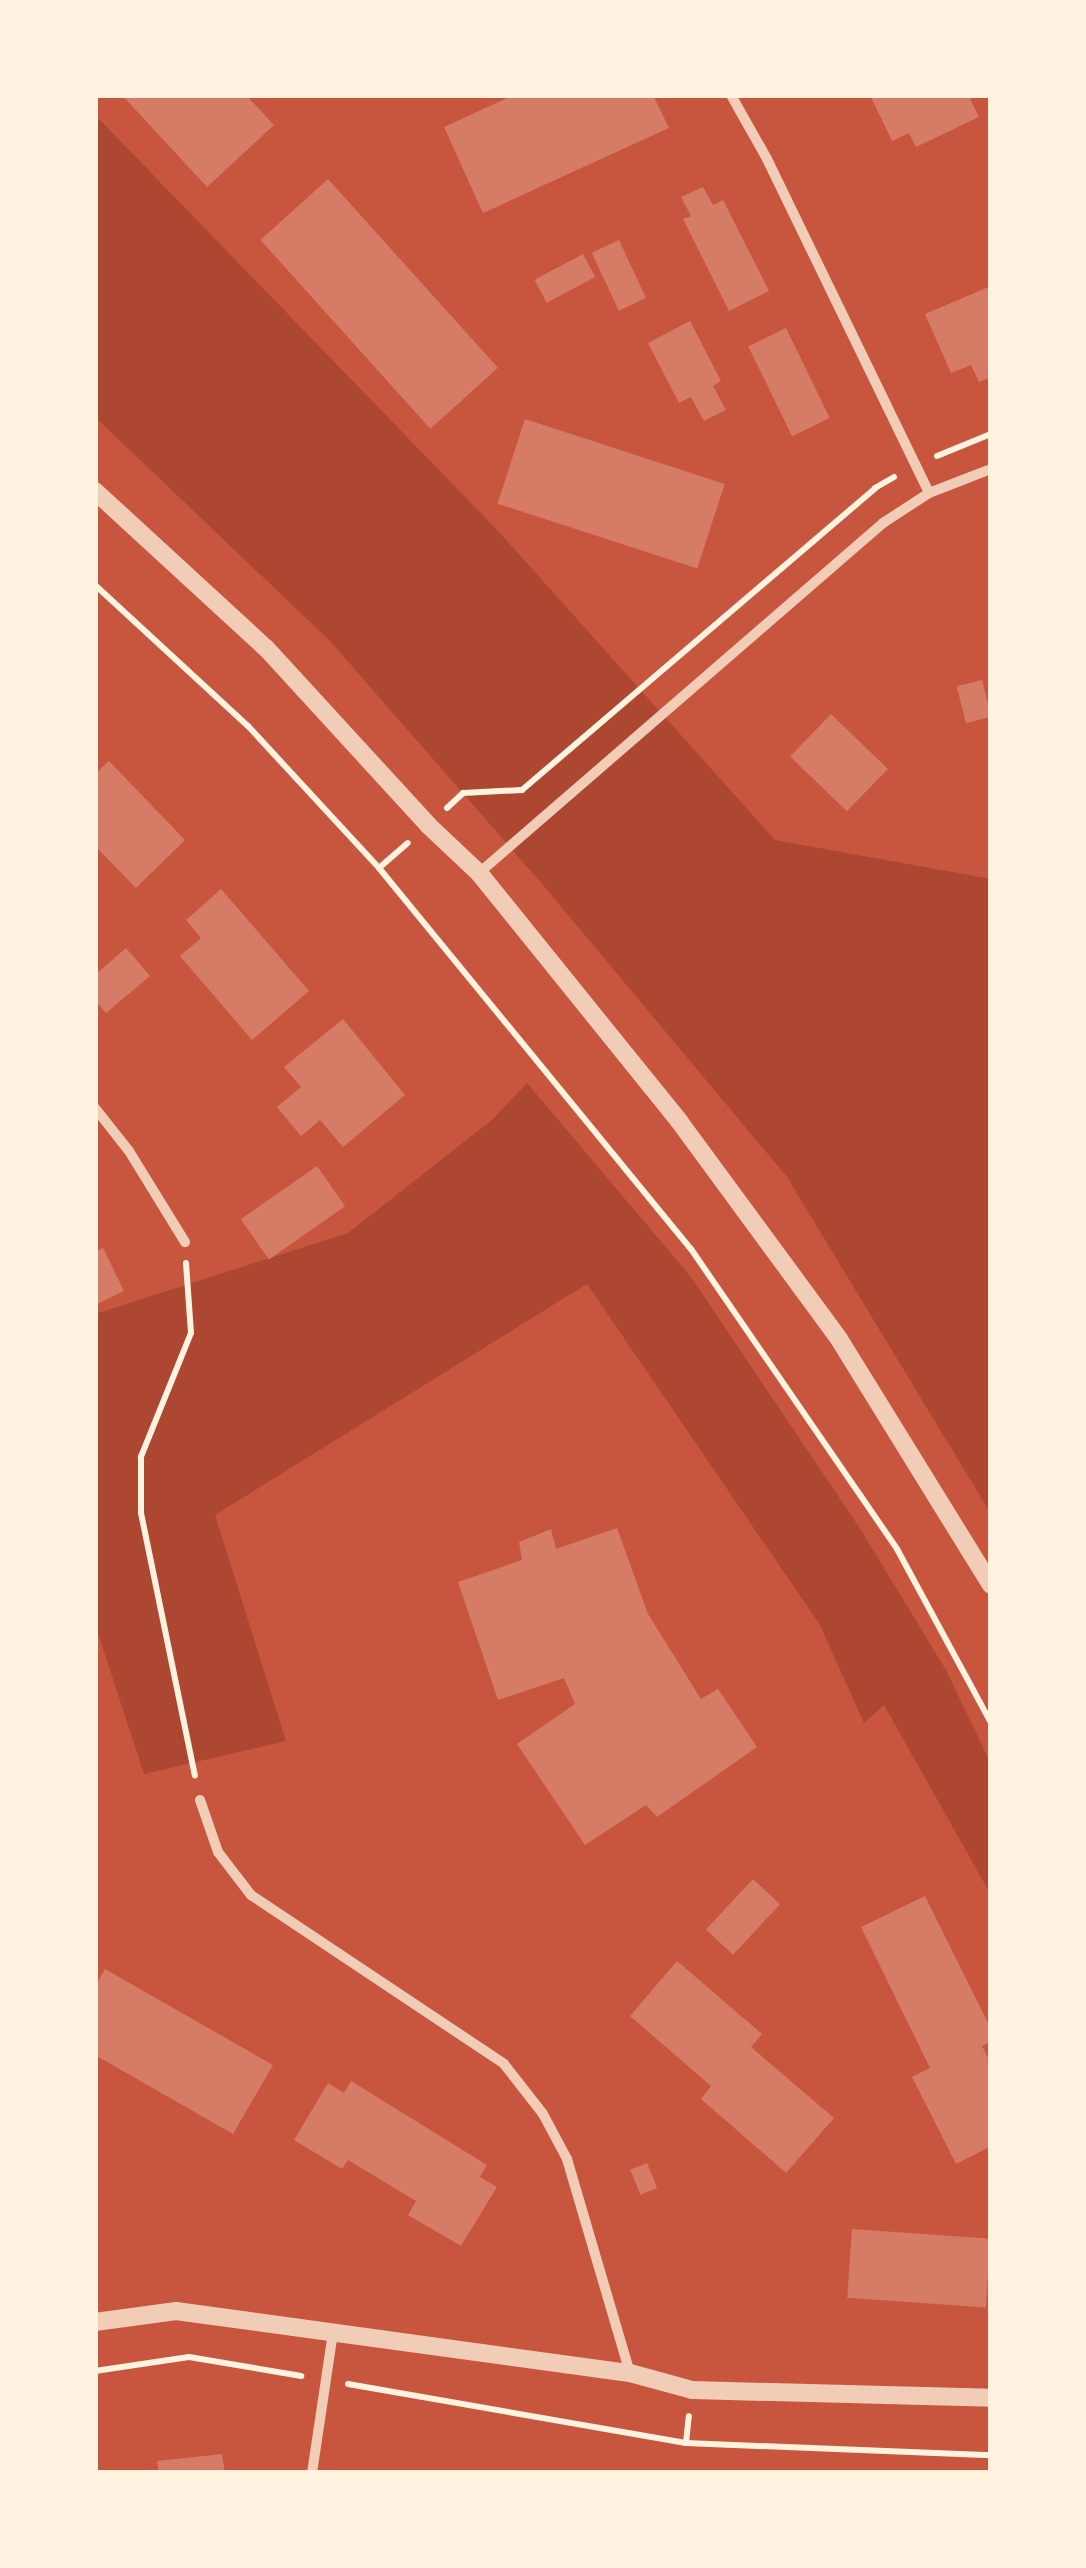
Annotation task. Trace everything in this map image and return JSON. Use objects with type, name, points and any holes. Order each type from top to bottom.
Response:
[{"type":"street","points":[[730,95],[768,159],[930,494]]},
{"type":"street","points":[[479,873],[883,523],[930,494],[991,469]]},
{"type":"street","points":[[95,491],[266,648],[428,824],[479,873],[679,1121],[839,1339],[991,1585]]},
{"type":"street","points":[[95,1108],[128,1151],[184,1242]]},
{"type":"street","points":[[200,1800],[218,1852],[250,1895],[504,2064],[543,2114],[566,2159],[630,2374]]},
{"type":"street","points":[[95,2322],[176,2311],[630,2374],[692,2390],[991,2398]]},
{"type":"street","points":[[312,2473],[334,2331]]},
{"type":"path","points":[[379,868],[463,793],[522,790],[874,488],[914,465],[991,434]]},
{"type":"path","points":[[95,586],[248,726],[379,868],[691,1249],[897,1549],[991,1723]]},
{"type":"path","points":[[184,1242],[191,1332],[141,1457],[141,1513],[200,1800]]},
{"type":"path","points":[[95,2371],[190,2357],[686,2443],[991,2455]]},
{"type":"shaded area","points":[[95,115],[500,533],[775,840],[991,879],[991,1514],[787,1177],[543,885],[330,641],[95,417]]},
{"type":"shaded area","points":[[527,1083],[691,1277],[859,1527],[946,1670],[991,1764],[991,1895],[884,1705],[864,1723],[820,1625],[587,1284],[215,1515],[286,1741],[144,1774],[95,1624],[95,1314],[348,1233],[492,1120]]},
{"type":"building","points":[[122,95],[246,95],[274,125],[207,187]]},
{"type":"building","points":[[514,95],[653,95],[669,128],[483,213],[444,127]]},
{"type":"building","points":[[870,95],[979,95],[970,99],[979,117],[916,147],[909,133],[892,141]]},
{"type":"building","points":[[328,179],[498,368],[430,429],[260,240]]},
{"type":"building","points":[[703,187],[713,205],[723,200],[769,291],[729,311],[683,219],[691,216],[681,197]]},
{"type":"building","points":[[619,240],[646,298],[619,311],[592,253]]},
{"type":"building","points":[[583,254],[595,277],[547,303],[534,280]]},
{"type":"building","points":[[991,286],[991,377],[979,382],[971,365],[951,373],[925,314]]},
{"type":"building","points":[[690,321],[721,381],[713,386],[726,410],[704,421],[691,397],[679,403],[648,343]]},
{"type":"building","points":[[786,328],[830,418],[792,436],[748,346]]},
{"type":"building","points":[[525,419],[725,484],[697,569],[497,504]]},
{"type":"building","points":[[982,680],[991,717],[966,723],[957,686]]},
{"type":"building","points":[[831,714],[888,769],[847,811],[790,756]]},
{"type":"building","points":[[109,761],[185,840],[136,888],[95,846],[95,774]]},
{"type":"building","points":[[221,889],[309,991],[252,1040],[180,956],[201,938],[186,920]]},
{"type":"building","points":[[126,948],[150,976],[106,1013],[95,1000],[95,975]]},
{"type":"building","points":[[343,1019],[405,1095],[343,1147],[320,1120],[301,1136],[277,1107],[301,1087],[284,1067]]},
{"type":"building","points":[[317,1166],[345,1206],[269,1259],[241,1219]]},
{"type":"building","points":[[103,1248],[124,1291],[95,1305],[95,1252]]},
{"type":"building","points":[[617,1528],[648,1614],[701,1699],[718,1689],[757,1747],[657,1817],[646,1805],[585,1845],[517,1744],[575,1704],[564,1678],[498,1700],[458,1582],[522,1560],[519,1542],[551,1529],[556,1549]]},
{"type":"building","points":[[753,1879],[780,1904],[733,1955],[706,1929]]},
{"type":"building","points":[[925,1896],[991,2029],[991,2042],[982,2046],[991,2064],[991,2146],[956,2164],[912,2077],[930,2068],[861,1927]]},
{"type":"building","points":[[677,1961],[762,2034],[751,2047],[834,2118],[786,2173],[701,2099],[711,2086],[630,2016]]},
{"type":"building","points":[[105,1969],[273,2065],[233,2134],[95,2055],[95,1987]]},
{"type":"building","points":[[351,2081],[487,2165],[480,2177],[497,2187],[461,2246],[408,2215],[416,2201],[348,2160],[342,2169],[294,2140],[328,2083],[344,2093]]},
{"type":"building","points":[[647,2163],[657,2188],[640,2195],[630,2170]]},
{"type":"building","points":[[852,2229],[991,2239],[986,2308],[847,2298]]},
{"type":"building","points":[[222,2454],[225,2473],[159,2473],[157,2461]]}]
